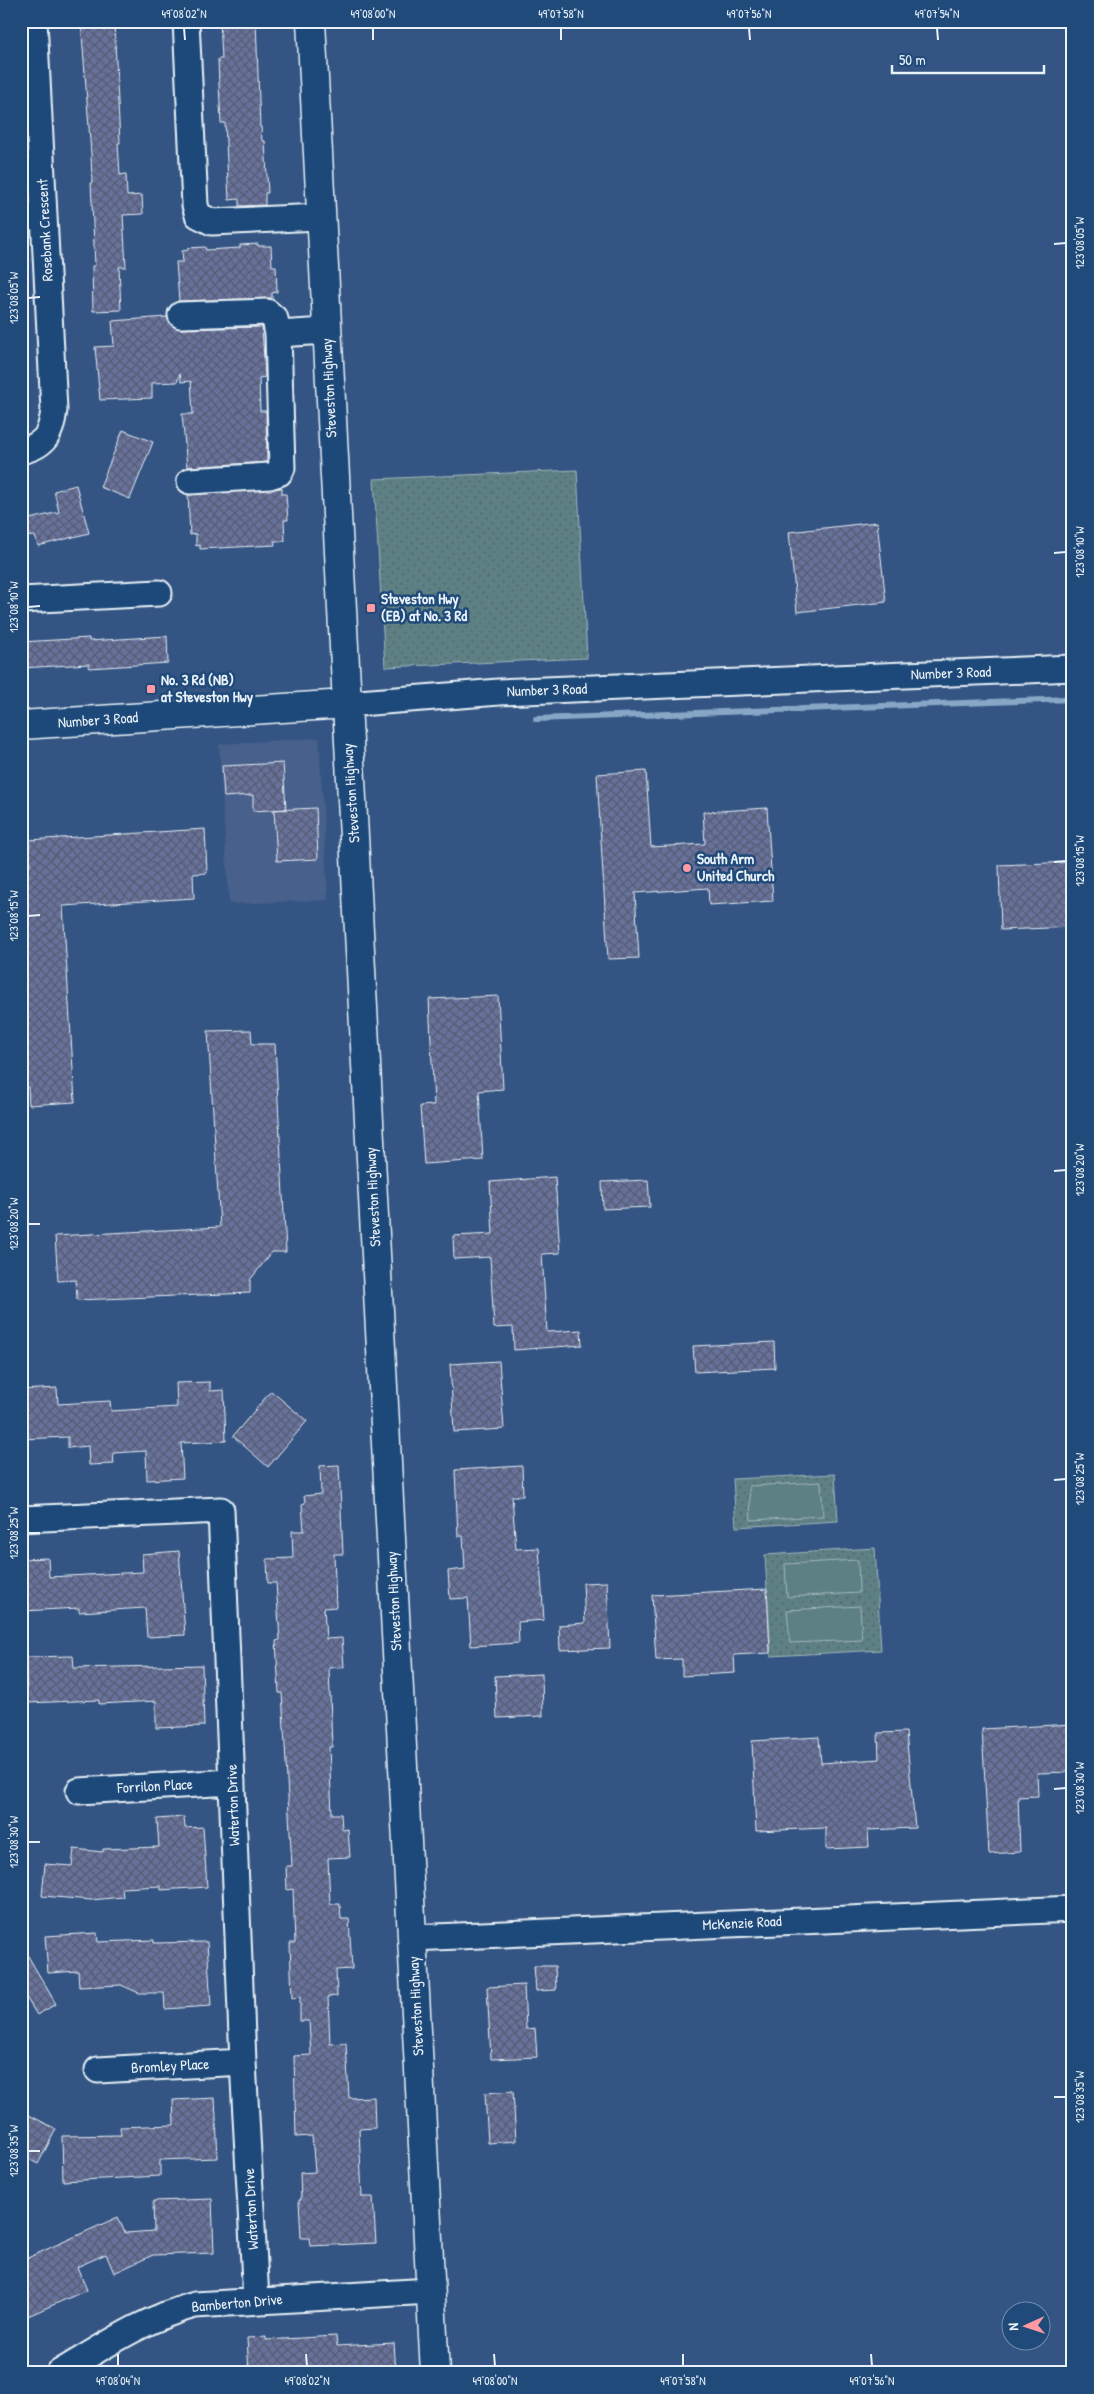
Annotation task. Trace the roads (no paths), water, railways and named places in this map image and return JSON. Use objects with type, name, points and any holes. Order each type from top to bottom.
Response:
[{"type":"main road","name":"Steveston Highway","points":[[310,21],[346,704],[362,963],[435,2373]]},
{"type":"main road","name":"Number 3 Road","points":[[21,725],[346,704]]},
{"type":"street","name":"Rosebank Crescent","points":[[21,451],[31,449],[46,439],[52,427],[54,410],[33,216],[34,21]]},
{"type":"street","points":[[186,21],[195,205],[198,214],[212,222],[320,217]]},
{"type":"street","points":[[181,315],[267,312],[275,319],[278,334],[282,468],[279,473],[270,476],[190,481]]},
{"type":"street","points":[[278,334],[326,331]]},
{"type":"street","points":[[21,600],[158,593]]},
{"type":"street","name":"Number 3 Road","points":[[346,704],[499,692],[1073,668]]},
{"type":"street","name":"Waterton Drive","points":[[21,1519],[221,1510],[243,2062],[256,2300]]},
{"type":"street","name":"Forrilon Place","points":[[79,1790],[232,1782]]},
{"type":"street","name":"McKenzie Road","points":[[412,1938],[1073,1908]]},
{"type":"street","name":"Bromley Place","points":[[98,2070],[243,2062]]},
{"type":"street","name":"Bamberton Drive","points":[[59,2373],[140,2326],[171,2311],[195,2305],[430,2291]]},
{"type":"water","points":[[21,1147],[24,1147],[26,1185],[21,1186]]},
{"type":"waterway","points":[[536,719],[1073,699]]},
{"type":"place","name":"Steveston Hwy (EB) at No. 3 Rd","points":[[371,608]]},
{"type":"place","name":"No. 3 Rd (NB) at Steveston Hwy","points":[[151,689]]},
{"type":"place","name":"South Arm United Church","points":[[687,868]]}]
